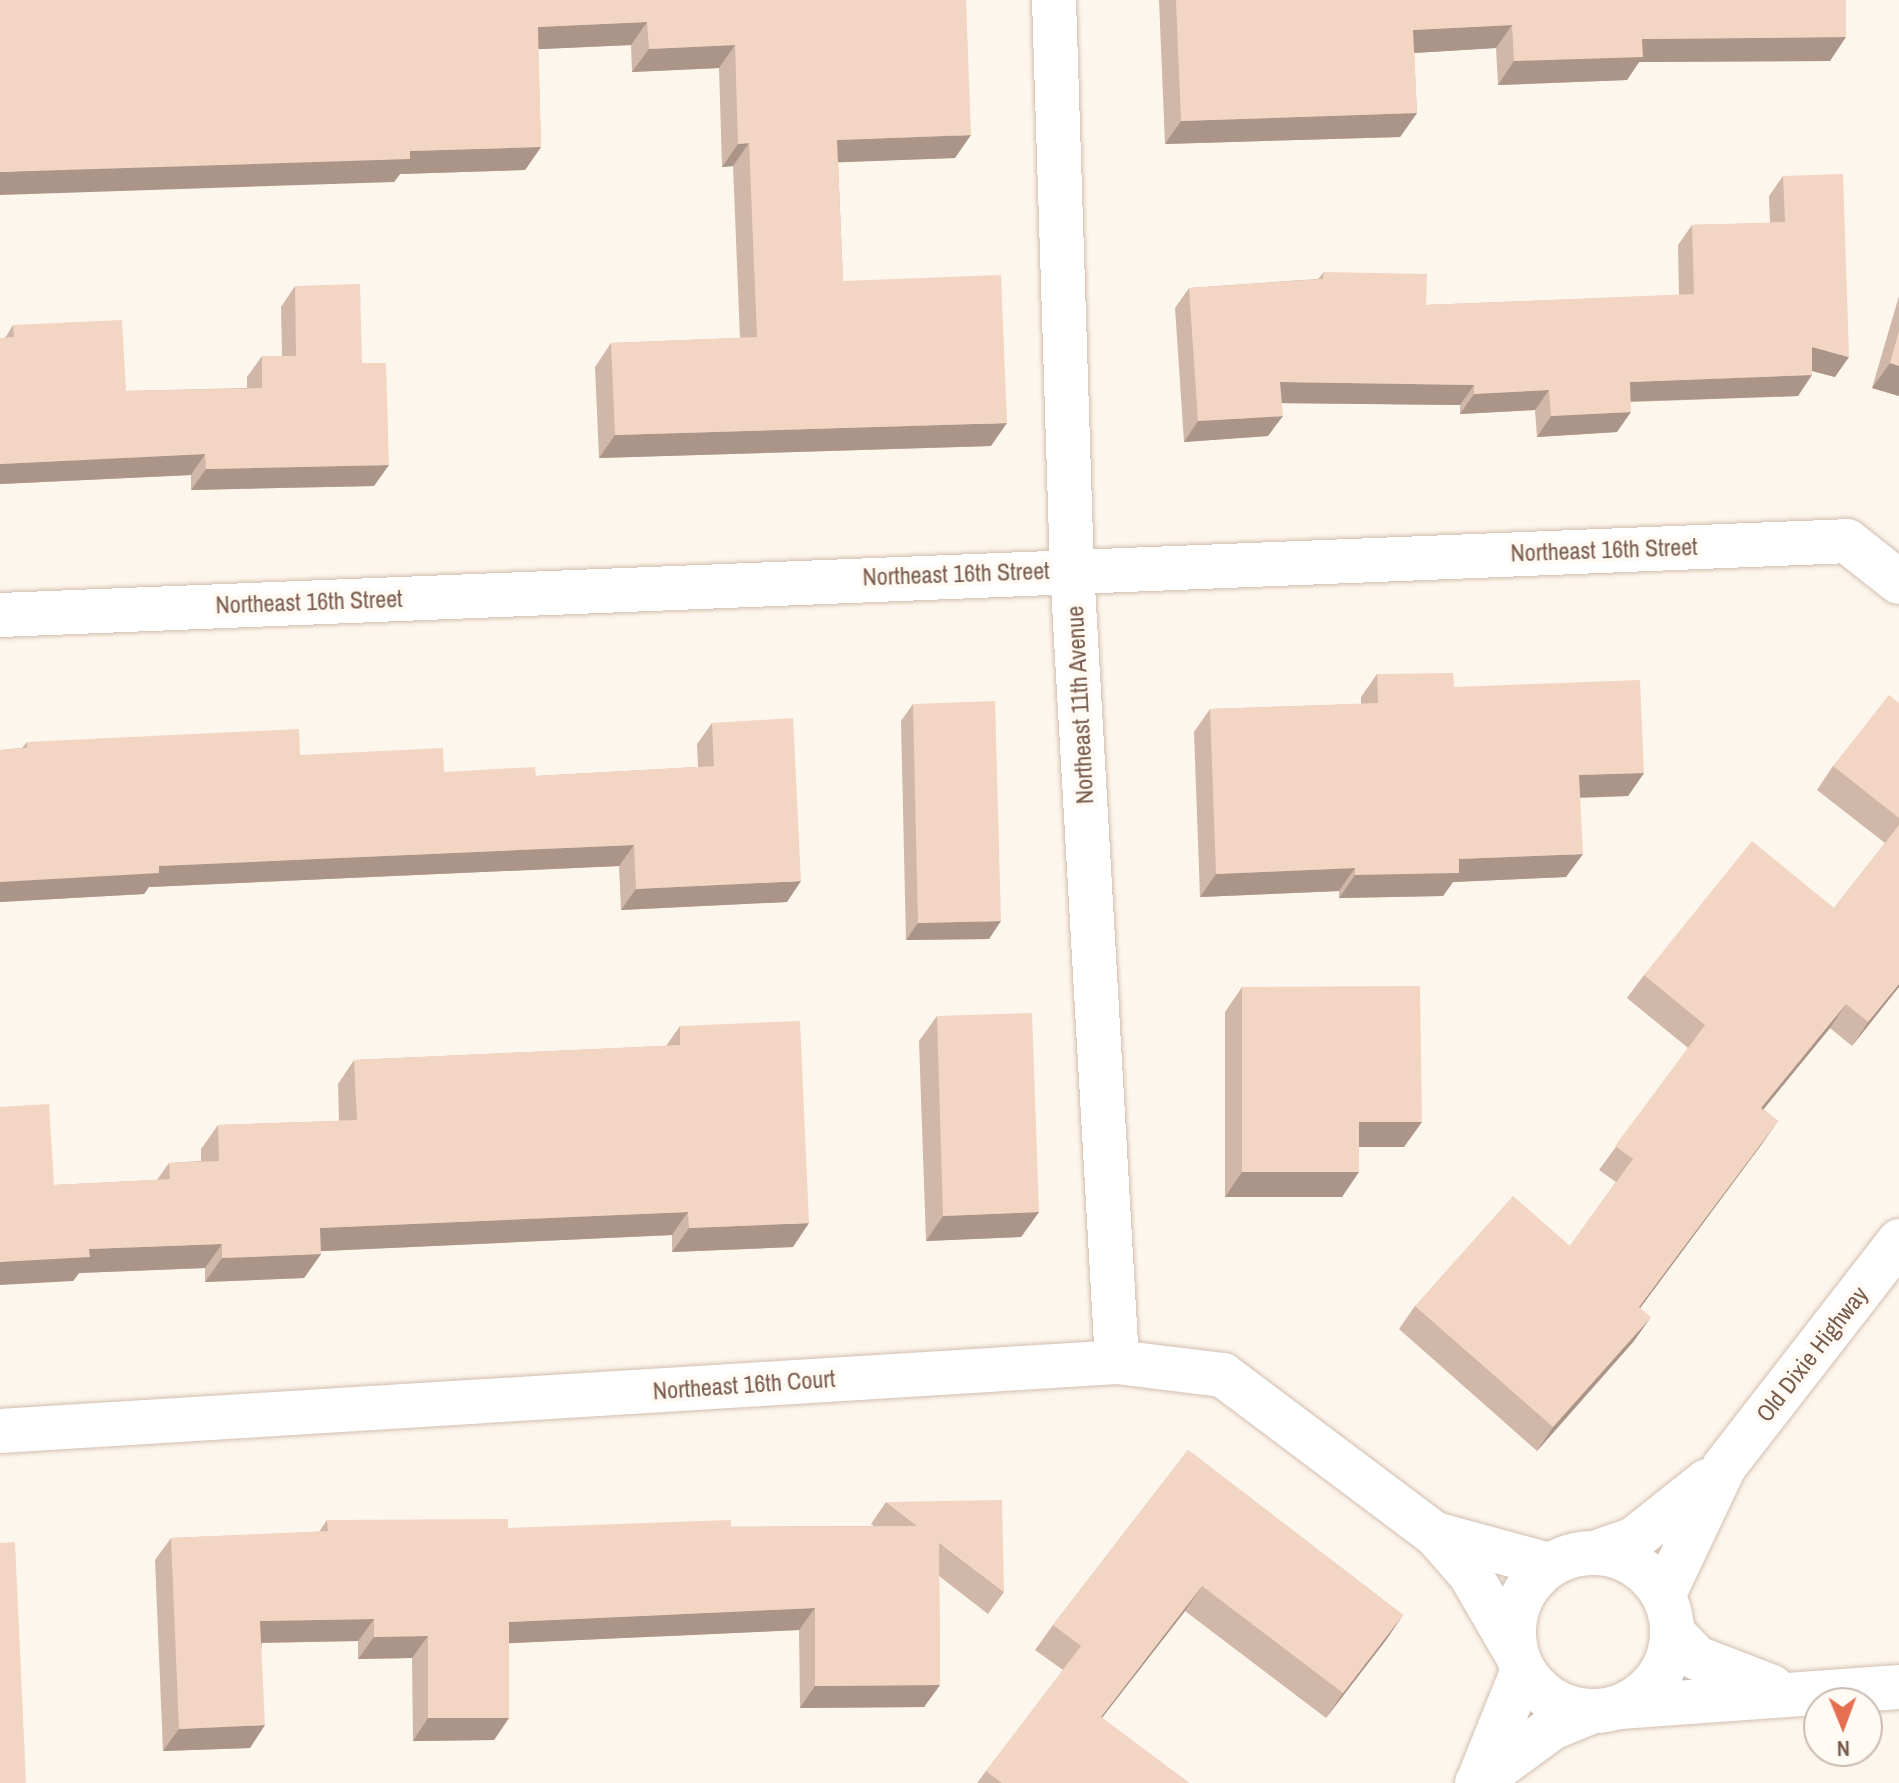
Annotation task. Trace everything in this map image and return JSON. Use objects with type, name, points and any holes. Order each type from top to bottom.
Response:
[{"type":"street","name":"Northeast 11th Avenue","points":[[1054,0],[1072,569],[1117,1362]]},
{"type":"street","name":"Northeast 16th Street","points":[[0,615],[1072,569],[1847,541],[1899,582]]},
{"type":"street","name":"Old Dixie Highway","points":[[1597,1552],[1634,1539],[1724,1467],[1899,1241]]},
{"type":"street","name":"Northeast 16th Court","points":[[0,1431],[1117,1362],[1223,1375],[1435,1534],[1470,1574],[1520,1661]]},
{"type":"street","name":"Old Dixie Highway","points":[[1668,1613],[1724,1467]]},
{"type":"street","name":"Northeast 16th Court","points":[[1435,1534],[1549,1565]]},
{"type":"street","points":[[1790,1692],[1708,1664],[1668,1613],[1647,1573],[1624,1558],[1597,1552],[1572,1555],[1549,1565],[1518,1604],[1513,1628],[1520,1661],[1552,1700],[1606,1709],[1790,1692],[1899,1687]]},
{"type":"street","points":[[1477,1783],[1552,1728],[1606,1709],[1659,1678],[1670,1657],[1668,1613]]},
{"type":"street","points":[[1477,1783],[1520,1661]]},
{"type":"building","points":[[0,0],[966,0],[971,135],[837,140],[843,281],[1001,275],[1007,423],[615,435],[611,343],[757,337],[749,143],[738,144],[735,45],[649,49],[647,22],[538,27],[541,147],[410,151],[410,159],[0,172]]},
{"type":"building","points":[[1176,0],[1846,0],[1846,37],[1642,39],[1643,57],[1514,61],[1512,25],[1413,30],[1417,113],[1181,121]]},
{"type":"building","points":[[1843,174],[1849,357],[1812,347],[1812,375],[1630,382],[1631,412],[1551,416],[1549,390],[1474,394],[1474,385],[1280,382],[1283,416],[1198,421],[1189,288],[1323,279],[1324,272],[1427,274],[1426,305],[1694,294],[1692,225],[1785,222],[1783,176]]},
{"type":"building","points":[[360,284],[362,363],[386,363],[389,465],[206,469],[205,454],[0,464],[0,338],[14,337],[13,325],[122,320],[126,391],[262,388],[262,356],[296,356],[295,286]]},
{"type":"building","points":[[1899,331],[1899,366],[1890,363]]},
{"type":"building","points":[[1453,673],[1454,687],[1640,680],[1644,773],[1579,775],[1583,854],[1459,859],[1459,873],[1355,875],[1355,868],[1216,874],[1210,709],[1378,703],[1377,674]]},
{"type":"building","points":[[1889,695],[1899,703],[1899,818],[1833,766]]},
{"type":"building","points":[[995,701],[1001,921],[918,923],[913,704]]},
{"type":"building","points":[[793,718],[801,881],[636,889],[634,845],[159,866],[159,873],[0,882],[0,750],[27,748],[27,742],[299,729],[300,755],[443,748],[444,772],[535,767],[536,776],[714,766],[712,723]]},
{"type":"building","points":[[1899,825],[1899,984],[1868,1022],[1846,1004],[1761,1108],[1778,1121],[1639,1307],[1651,1317],[1553,1427],[1415,1306],[1513,1196],[1570,1246],[1633,1159],[1615,1146],[1705,1025],[1644,975],[1752,841],[1834,908]]},
{"type":"building","points":[[1420,986],[1422,1122],[1359,1122],[1359,1172],[1242,1172],[1242,987]]},
{"type":"building","points":[[1032,1013],[1039,1212],[943,1216],[937,1016]]},
{"type":"building","points":[[800,1021],[809,1223],[689,1228],[688,1212],[320,1228],[321,1254],[222,1258],[222,1244],[89,1249],[90,1257],[0,1262],[0,1107],[49,1104],[54,1185],[170,1179],[169,1163],[219,1161],[218,1125],[357,1120],[354,1060],[680,1045],[680,1026]]},
{"type":"building","points":[[1188,1450],[1403,1615],[1343,1693],[1202,1586],[1101,1717],[1189,1783],[1002,1783],[986,1771],[1081,1646],[1053,1625]]},
{"type":"building","points":[[1002,1500],[1004,1592],[939,1542],[940,1685],[815,1686],[815,1608],[509,1622],[509,1718],[428,1718],[428,1636],[374,1637],[374,1619],[260,1621],[265,1725],[179,1729],[171,1538],[328,1531],[327,1520],[508,1519],[508,1528],[731,1520],[731,1527],[918,1526],[886,1502]]},
{"type":"building","points":[[15,1542],[26,1783],[0,1783],[0,1543]]}]
